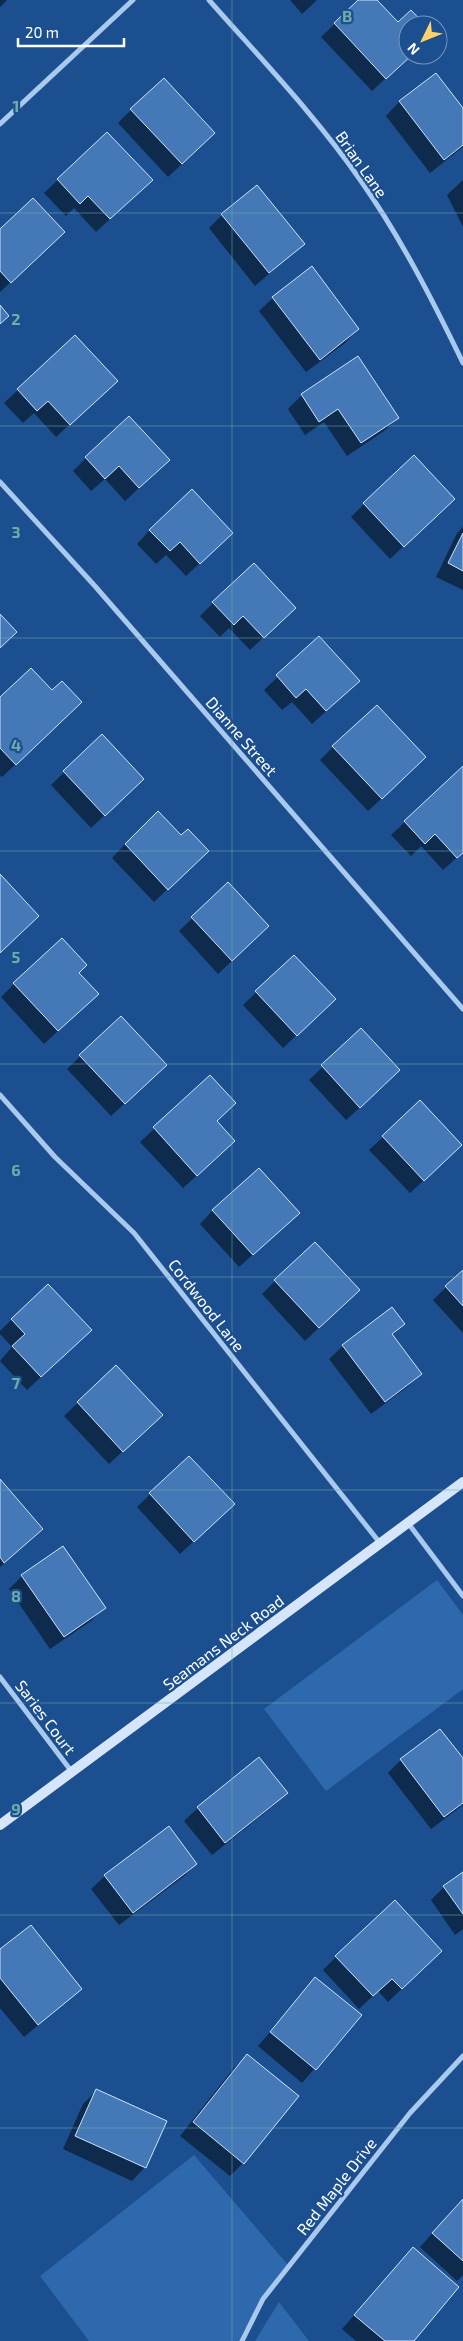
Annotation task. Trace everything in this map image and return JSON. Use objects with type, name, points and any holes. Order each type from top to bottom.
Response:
[{"type":"main road","name":"Seamans Neck Road","points":[[0,1825],[463,1482]]},
{"type":"street","points":[[0,124],[133,0]]},
{"type":"street","name":"Brian Lane","points":[[210,0],[306,109],[361,182],[430,294],[463,363]]},
{"type":"street","name":"Dianne Street","points":[[0,482],[101,593],[463,1009]]},
{"type":"street","name":"Cordwood Lane","points":[[0,1095],[55,1157],[134,1234],[380,1543]]},
{"type":"street","points":[[408,1522],[463,1596]]},
{"type":"street","name":"Saries Court","points":[[0,1677],[72,1772]]},
{"type":"street","name":"Red Maple Drive","points":[[242,2341],[263,2299],[410,2113],[463,2056]]},
{"type":"shaded area","points":[[437,1580],[463,1615],[463,1689],[326,1791],[264,1709]]},
{"type":"shaded area","points":[[194,2155],[288,2265],[243,2332],[240,2341],[89,2341],[40,2276]]},
{"type":"shaded area","points":[[279,2302],[309,2341],[255,2341]]},
{"type":"building","points":[[358,0],[377,0],[398,22],[398,65],[401,65],[386,79],[334,23]]},
{"type":"building","points":[[411,10],[416,15],[406,15]]},
{"type":"building","points":[[436,73],[463,108],[463,145],[444,160],[399,101]]},
{"type":"building","points":[[164,78],[215,133],[182,164],[130,109]]},
{"type":"building","points":[[107,132],[153,180],[110,219],[88,196],[80,204],[57,179]]},
{"type":"building","points":[[257,185],[305,244],[269,273],[221,214]]},
{"type":"building","points":[[33,198],[65,232],[11,283],[0,271],[0,229]]},
{"type":"building","points":[[312,266],[359,329],[320,360],[272,297]]},
{"type":"building","points":[[0,305],[9,316],[0,324]]},
{"type":"building","points":[[75,335],[118,381],[70,425],[48,401],[37,411],[17,389]]},
{"type":"building","points":[[358,356],[399,418],[361,443],[338,409],[319,422],[301,394]]},
{"type":"building","points":[[129,416],[170,460],[139,488],[119,466],[105,479],[85,457]]},
{"type":"building","points":[[414,455],[455,499],[404,547],[363,503]]},
{"type":"building","points":[[192,489],[233,533],[200,564],[180,542],[170,551],[149,530]]},
{"type":"building","points":[[463,533],[463,571],[448,563]]},
{"type":"building","points":[[254,563],[296,608],[264,638],[243,616],[234,625],[212,602]]},
{"type":"building","points":[[0,614],[17,632],[0,648]]},
{"type":"building","points":[[319,636],[360,681],[326,711],[306,689],[296,698],[276,675]]},
{"type":"building","points":[[31,668],[52,690],[62,681],[82,702],[16,765],[0,748],[0,697]]},
{"type":"building","points":[[377,705],[426,757],[382,799],[332,746]]},
{"type":"building","points":[[102,734],[144,779],[105,816],[63,771]]},
{"type":"building","points":[[463,766],[463,853],[457,858],[435,834],[425,844],[404,821]]},
{"type":"building","points":[[158,811],[181,835],[188,829],[209,851],[168,890],[125,844]]},
{"type":"building","points":[[0,874],[39,916],[0,953]]},
{"type":"building","points":[[228,882],[269,926],[232,961],[191,917]]},
{"type":"building","points":[[62,938],[87,965],[79,973],[99,994],[58,1031],[13,983]]},
{"type":"building","points":[[294,955],[336,999],[297,1036],[255,991]]},
{"type":"building","points":[[121,1016],[167,1065],[125,1104],[79,1055]]},
{"type":"building","points":[[361,1028],[400,1070],[360,1108],[321,1065]]},
{"type":"building","points":[[210,1075],[236,1103],[217,1121],[235,1141],[197,1176],[153,1127]]},
{"type":"building","points":[[420,1100],[462,1145],[424,1181],[382,1136]]},
{"type":"building","points":[[259,1168],[300,1213],[253,1255],[212,1210]]},
{"type":"building","points":[[315,1242],[360,1290],[319,1328],[274,1280]]},
{"type":"building","points":[[463,1270],[463,1306],[445,1286]]},
{"type":"building","points":[[48,1284],[92,1330],[41,1377],[12,1346],[25,1334],[11,1319]]},
{"type":"building","points":[[392,1307],[405,1324],[392,1334],[422,1374],[385,1402],[342,1345]]},
{"type":"building","points":[[116,1365],[163,1415],[123,1452],[77,1402]]},
{"type":"building","points":[[189,1456],[235,1504],[194,1542],[149,1493]]},
{"type":"building","points":[[0,1479],[43,1529],[4,1563],[0,1557]]},
{"type":"building","points":[[63,1546],[106,1608],[64,1637],[21,1575]]},
{"type":"building","points":[[440,1729],[463,1758],[463,1803],[444,1817],[400,1759]]},
{"type":"building","points":[[259,1757],[288,1793],[225,1843],[197,1807]]},
{"type":"building","points":[[169,1826],[197,1864],[133,1913],[104,1875]]},
{"type":"building","points":[[463,1872],[463,1914],[443,1886]]},
{"type":"building","points":[[395,1900],[442,1951],[402,1989],[392,1979],[373,1996],[335,1956]]},
{"type":"building","points":[[31,1925],[82,1989],[38,2025],[0,1978],[0,1949]]},
{"type":"building","points":[[315,1977],[362,2015],[316,2070],[270,2032]]},
{"type":"building","points":[[247,2054],[299,2096],[244,2164],[193,2122]]},
{"type":"building","points":[[96,2089],[167,2121],[146,2168],[75,2136]]},
{"type":"building","points":[[463,2199],[463,2261],[432,2233]]},
{"type":"building","points":[[413,2247],[459,2287],[414,2341],[385,2341],[354,2315]]}]
